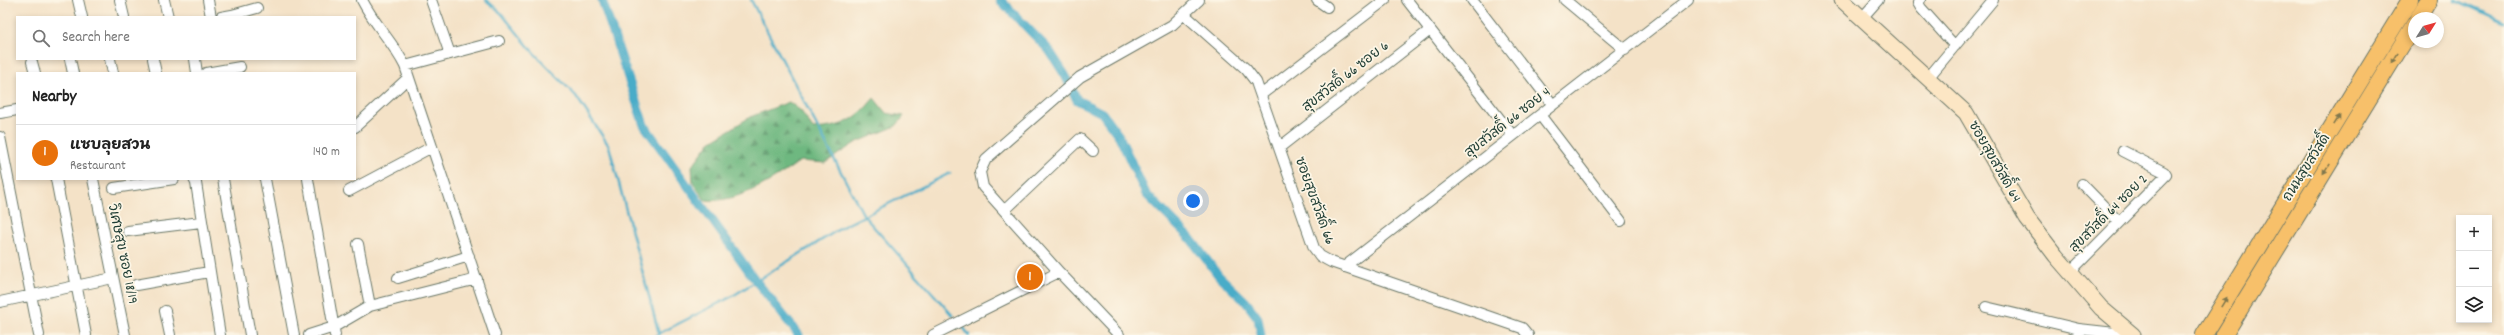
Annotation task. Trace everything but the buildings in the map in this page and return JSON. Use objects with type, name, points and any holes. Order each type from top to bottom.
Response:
[{"type":"main road","name":"ถนนสุขสวัสดิ์","points":[[2204,335],[2410,0]]},
{"type":"main road","points":[[2422,12],[2429,0]]},
{"type":"main road","name":"ถนนสุขสวัสดิ์","points":[[2224,335],[2408,35]]},
{"type":"street","points":[[78,0],[82,16]]},
{"type":"street","points":[[120,0],[124,16]]},
{"type":"street","points":[[164,0],[168,16]]},
{"type":"street","points":[[208,0],[211,16]]},
{"type":"street","points":[[362,0],[371,18],[400,56],[405,66],[407,79],[477,279],[494,335]]},
{"type":"street","points":[[431,0],[450,54]]},
{"type":"street","points":[[1119,335],[1059,272],[983,186],[980,180],[981,166],[1062,91],[1080,77],[1185,15],[1200,0]]},
{"type":"street","points":[[1317,0],[1327,7]]},
{"type":"street","points":[[1262,94],[1385,0]]},
{"type":"street","points":[[1407,0],[1513,136]]},
{"type":"street","points":[[1472,0],[1553,105]]},
{"type":"street","points":[[1565,0],[1625,50]]},
{"type":"street","name":"สุขสวัสดิ์ 66 ซอย 4","points":[[1344,267],[1688,0]]},
{"type":"street","name":"ซอยสุขสวัสดิ์ 64","points":[[1842,0],[1966,113],[2027,218],[2101,308],[2133,335]]},
{"type":"street","points":[[1862,18],[1878,0]]},
{"type":"street","points":[[1920,0],[1918,3],[1921,8],[1955,46]]},
{"type":"street","points":[[1928,78],[1993,0]]},
{"type":"street","points":[[232,16],[257,8]]},
{"type":"street","name":"ซอยสุขสวัสดิ์ 66","points":[[1185,15],[1246,69],[1262,94],[1316,253],[1344,267],[1522,328],[1528,335]]},
{"type":"street","name":"สุขสวัสดิ์ 66 ซอย 6","points":[[1280,147],[1430,30]]},
{"type":"street","points":[[405,66],[499,41]]},
{"type":"street","points":[[70,60],[73,72]]},
{"type":"street","points":[[110,60],[113,72]]},
{"type":"street","points":[[153,60],[156,72]]},
{"type":"street","points":[[195,60],[198,72]]},
{"type":"street","points":[[32,62],[35,72]]},
{"type":"street","points":[[211,72],[241,66]]},
{"type":"street","points":[[356,126],[407,79]]},
{"type":"street","points":[[0,113],[16,110]]},
{"type":"street","points":[[1540,115],[1621,221]]},
{"type":"street","points":[[0,136],[39,335]]},
{"type":"street","points":[[1004,210],[1080,139],[1093,152]]},
{"type":"street","points":[[349,191],[430,148]]},
{"type":"street","name":"สุขสวัสดิ์ 64 ซอย 2","points":[[2070,272],[2166,175],[2164,172],[2123,151]]},
{"type":"street","points":[[56,180],[86,335]]},
{"type":"street","name":"วิเศษสุข ซอย 18/19","points":[[93,180],[125,335]]},
{"type":"street","points":[[114,188],[167,180]]},
{"type":"street","points":[[194,180],[220,335]]},
{"type":"street","points":[[223,180],[250,335]]},
{"type":"street","points":[[265,180],[294,335]]},
{"type":"street","points":[[308,180],[334,331]]},
{"type":"street","points":[[2082,184],[2119,222]]},
{"type":"street","points":[[128,231],[201,222]]},
{"type":"street","points":[[358,244],[370,306]]},
{"type":"street","points":[[398,278],[469,256]]},
{"type":"street","points":[[136,285],[209,272]]},
{"type":"street","points":[[933,335],[1059,272]]},
{"type":"street","points":[[0,302],[113,278]]},
{"type":"street","points":[[309,335],[334,331],[370,306],[477,279]]},
{"type":"street","points":[[1986,306],[2078,332],[2133,335]]},
{"type":"street","points":[[165,311],[170,335]]},
{"type":"green space","points":[[874,98],[886,113],[904,116],[896,126],[855,143],[825,163],[800,161],[755,189],[730,198],[717,200],[705,200],[693,183],[692,166],[710,142],[750,117],[789,102],[801,111],[813,129],[833,127],[854,117]]},
{"type":"waterway","points":[[486,0],[501,13],[534,53],[576,96],[609,146],[659,334]]},
{"type":"waterway","points":[[602,0],[644,125],[756,281],[799,335]]},
{"type":"waterway","points":[[751,0],[864,216],[953,316]]},
{"type":"waterway","points":[[1000,0],[1049,50],[1065,75],[1077,100],[1102,113],[1119,136],[1146,194],[1190,238],[1219,276],[1246,302],[1258,318],[1261,335]]},
{"type":"waterway","points":[[2456,0],[2504,22]]},
{"type":"waterway","points":[[656,335],[731,297],[844,226],[950,173]]},
{"type":"waterway","points":[[963,327],[969,335]]},
{"type":"place","name":"แซบลุยสวน","points":[[1030,277]]}]
